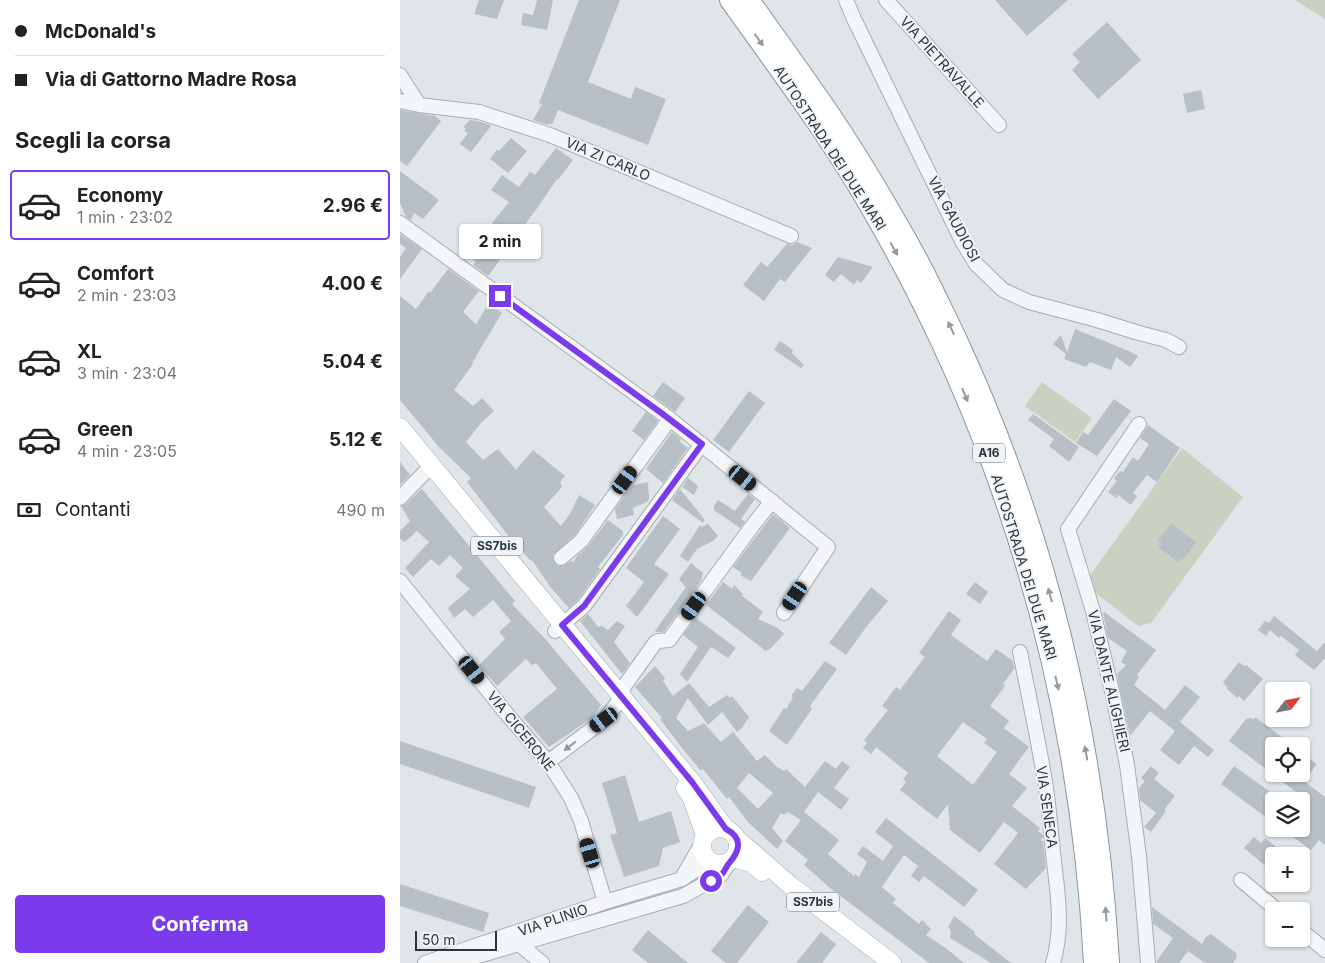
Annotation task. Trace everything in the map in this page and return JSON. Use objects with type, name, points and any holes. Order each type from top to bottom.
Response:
[{"type":"highway","name":"AUTOSTRADA DEI DUE MARI","points":[[730,0],[810,111],[874,212],[930,317],[951,362],[1000,482],[1035,595],[1063,711],[1082,828],[1089,887],[1094,963]]},
{"type":"highway","name":"AUTOSTRADA DEI DUE MARI","points":[[749,0],[856,154],[916,257],[969,366],[1014,477],[1049,590],[1078,708],[1097,826],[1104,885],[1109,963]]},
{"type":"main road","name":"SS7bis","points":[[400,427],[428,470],[618,700],[691,796],[703,840],[702,851],[704,856],[721,861],[751,863],[879,963]]},
{"type":"main road","name":"SS7bis","points":[[400,444],[428,470]]},
{"type":"main road","name":"SS7bis","points":[[618,700],[692,782],[732,834],[790,885],[892,963]]},
{"type":"main road","points":[[703,840],[709,831],[715,828],[721,828],[732,834],[738,849],[721,861]]},
{"type":"street","name":"VIA GAUDIOSI","points":[[846,0],[962,242],[976,264],[1003,290],[1029,302],[1166,340],[1179,347]]},
{"type":"street","name":"VIA PIETRAVALLE","points":[[886,0],[999,125]]},
{"type":"street","points":[[400,75],[419,105]]},
{"type":"street","name":"VIA ZI CARLO","points":[[400,101],[480,112],[550,135],[790,236]]},
{"type":"street","points":[[400,223],[670,419],[828,547],[784,612]]},
{"type":"street","points":[[561,558],[581,541],[670,419]]},
{"type":"street","name":"VIA DANTE ALIGHIERI","points":[[1139,424],[1068,529],[1094,611],[1127,766],[1139,848],[1148,963]]},
{"type":"street","points":[[559,628],[584,606],[702,444]]},
{"type":"street","points":[[400,498],[428,470]]},
{"type":"street","points":[[548,762],[604,720],[655,643],[669,640],[772,502]]},
{"type":"street","name":"VIA CICERONE","points":[[400,581],[548,762],[571,798],[581,820],[605,902]]},
{"type":"street","name":"VIA SENECA","points":[[1020,652],[1046,788],[1054,861],[1060,918],[1056,954],[1053,963]]},
{"type":"street","points":[[682,878],[703,840]]},
{"type":"street","points":[[454,963],[683,896],[700,887],[721,861]]},
{"type":"street","name":"VIA PLINIO","points":[[425,963],[682,878],[721,861]]},
{"type":"street","points":[[1240,880],[1267,902]]},
{"type":"street","points":[[1310,938],[1325,950]]},
{"type":"street","points":[[519,944],[542,963]]},
{"type":"green space","points":[[1295,0],[1325,0],[1325,19]]},
{"type":"green space","points":[[1042,382],[1092,418],[1075,442],[1025,406]]},
{"type":"green space","points":[[1182,448],[1243,497],[1151,623],[1138,626],[1093,591],[1088,578]]},
{"type":"building","points":[[479,0],[504,0],[497,19],[474,14]]},
{"type":"building","points":[[537,0],[553,0],[547,30],[521,25],[523,13],[533,15]]},
{"type":"building","points":[[579,0],[620,0],[588,82],[631,99],[635,87],[666,99],[648,145],[558,110],[552,125],[533,120],[542,104],[539,103]]},
{"type":"building","points":[[995,0],[1068,0],[1027,36]]},
{"type":"building","points":[[1107,22],[1141,60],[1098,99],[1072,70],[1080,62],[1072,54]]},
{"type":"building","points":[[1201,90],[1205,109],[1187,113],[1183,94]]},
{"type":"building","points":[[400,110],[435,116],[441,121],[407,166],[400,161]]},
{"type":"building","points":[[470,120],[491,126],[471,152],[460,144],[468,133],[464,131],[466,129],[463,127]]},
{"type":"building","points":[[511,138],[527,151],[508,173],[490,159]]},
{"type":"building","points":[[556,148],[573,160],[557,179],[515,238],[492,223],[509,202],[491,190],[502,175],[519,187],[530,172],[535,175]]},
{"type":"building","points":[[400,171],[439,200],[423,219],[414,213],[411,220],[406,217],[400,203]]},
{"type":"building","points":[[400,234],[422,249],[400,279],[400,257],[406,248],[400,244]]},
{"type":"building","points":[[483,240],[489,244],[491,242],[505,253],[488,276],[473,265],[476,262],[470,257]]},
{"type":"building","points":[[797,242],[812,248],[785,282],[780,279],[764,301],[743,285],[761,262],[767,267],[787,244],[793,245]]},
{"type":"building","points":[[838,257],[873,267],[861,283],[857,280],[854,285],[841,274],[834,282],[825,275]]},
{"type":"building","points":[[448,269],[479,291],[463,312],[476,324],[489,303],[502,313],[473,364],[454,390],[473,406],[482,398],[494,411],[481,423],[466,442],[483,460],[498,449],[516,470],[533,450],[565,476],[560,482],[562,487],[544,507],[561,526],[570,514],[579,495],[595,505],[575,535],[553,555],[553,560],[558,566],[573,562],[608,520],[623,531],[623,535],[598,567],[600,569],[578,600],[569,608],[551,588],[532,560],[510,538],[467,482],[471,478],[439,447],[400,400],[400,296],[416,309]]},
{"type":"building","points":[[1075,329],[1138,356],[1130,367],[1116,357],[1111,370],[1090,362],[1086,367],[1064,359],[1066,354],[1053,344],[1061,335],[1067,352]]},
{"type":"building","points":[[780,341],[793,350],[792,353],[804,365],[801,368],[774,350]]},
{"type":"building","points":[[663,382],[685,398],[675,412],[653,396]]},
{"type":"building","points":[[749,391],[765,403],[729,452],[713,440]]},
{"type":"building","points":[[1114,399],[1131,411],[1097,456],[1076,443],[1083,432],[1088,435]]},
{"type":"building","points":[[646,412],[658,421],[644,440],[632,431]]},
{"type":"building","points":[[1033,414],[1079,447],[1069,462],[1049,446],[1054,439],[1028,420]]},
{"type":"building","points":[[1148,425],[1180,448],[1157,482],[1147,475],[1133,493],[1137,496],[1131,505],[1118,495],[1116,498],[1108,492],[1117,481],[1114,478],[1120,471],[1123,472],[1133,457],[1138,461],[1149,444],[1140,438]]},
{"type":"building","points":[[672,432],[688,448],[663,483],[646,469]]},
{"type":"building","points":[[400,462],[410,475],[400,485]]},
{"type":"building","points":[[688,478],[698,486],[694,495],[682,487]]},
{"type":"building","points":[[648,482],[649,499],[647,502],[633,508],[634,515],[617,519],[615,509],[633,485]]},
{"type":"building","points":[[422,489],[515,601],[512,604],[547,641],[601,705],[592,718],[549,747],[523,717],[557,689],[536,663],[532,665],[526,659],[497,686],[479,665],[505,639],[499,632],[511,621],[493,600],[473,617],[465,609],[454,618],[448,608],[470,589],[455,576],[463,568],[450,555],[439,566],[431,559],[413,577],[405,568],[429,542],[417,531],[405,542],[400,539],[400,531],[410,521],[401,506],[406,504]]},
{"type":"building","points":[[680,489],[705,520],[703,523],[672,500]]},
{"type":"building","points":[[748,494],[755,499],[741,519],[745,522],[740,528],[714,510],[718,500],[735,511]]},
{"type":"building","points":[[773,514],[790,528],[751,581],[740,575],[742,573],[733,567]]},
{"type":"building","points":[[663,516],[680,529],[654,564],[669,574],[637,617],[626,606],[644,582],[626,568]]},
{"type":"building","points":[[1171,523],[1196,542],[1183,560],[1181,558],[1178,562],[1158,547],[1161,543],[1158,541]]},
{"type":"building","points":[[708,524],[718,536],[713,541],[697,549],[688,562],[680,556],[700,525],[702,527]]},
{"type":"building","points":[[691,563],[703,573],[701,581],[664,632],[656,632],[686,587],[679,579]]},
{"type":"building","points":[[723,582],[732,589],[734,585],[743,594],[742,596],[763,612],[758,619],[778,628],[784,634],[771,648],[766,651],[706,605]]},
{"type":"building","points":[[975,582],[988,592],[980,604],[966,594]]},
{"type":"building","points":[[871,587],[888,601],[846,655],[829,643]]},
{"type":"building","points":[[949,611],[961,620],[951,635],[987,661],[996,649],[1013,661],[1014,669],[1003,684],[1005,686],[990,706],[1009,721],[1004,728],[1029,747],[1009,774],[1027,788],[1012,806],[1040,828],[1038,831],[1043,835],[1041,840],[1043,842],[1046,868],[1026,889],[994,864],[1018,833],[1004,822],[980,853],[950,830],[948,804],[937,819],[900,790],[906,782],[903,779],[908,773],[876,747],[871,754],[863,748],[867,743],[864,740],[888,710],[882,706],[896,687],[900,690],[925,657],[919,653]],"holes":[[[963,722],[987,739],[984,743],[997,752],[973,785],[937,756]]]},
{"type":"building","points":[[1104,612],[1156,650],[1137,675],[1139,677],[1134,685],[1165,710],[1185,685],[1200,697],[1180,722],[1214,750],[1208,757],[1194,746],[1179,765],[1160,750],[1175,731],[1150,711],[1130,736],[1117,674],[1126,665],[1121,662],[1127,651],[1108,638]]},
{"type":"building","points":[[588,614],[598,627],[602,626],[608,630],[617,621],[625,626],[614,642],[630,663],[622,674],[580,621]]},
{"type":"building","points":[[1274,616],[1317,651],[1325,642],[1325,658],[1314,670],[1295,655],[1299,650],[1281,636],[1279,638],[1270,630],[1266,636],[1258,630],[1265,621],[1269,623]]},
{"type":"building","points":[[696,618],[736,648],[728,658],[711,647],[687,682],[680,674],[698,647],[683,635]]},
{"type":"building","points":[[825,661],[837,669],[810,706],[812,709],[787,745],[769,731],[784,708],[786,709],[793,698],[791,696],[797,688],[802,691]]},
{"type":"building","points":[[1239,662],[1244,666],[1246,665],[1263,679],[1244,701],[1239,696],[1237,698],[1227,689],[1223,682]]},
{"type":"building","points":[[655,666],[665,678],[663,681],[673,696],[689,683],[709,707],[727,695],[730,698],[732,696],[749,717],[737,732],[722,712],[708,725],[688,698],[676,718],[688,731],[704,723],[721,742],[733,732],[757,761],[765,755],[777,767],[784,771],[786,769],[805,787],[825,761],[836,769],[842,761],[850,767],[834,788],[849,799],[841,810],[818,792],[804,812],[839,840],[828,854],[854,876],[855,874],[859,877],[867,862],[857,854],[863,846],[883,861],[893,846],[875,832],[886,818],[978,890],[964,907],[924,876],[919,882],[911,876],[918,866],[904,855],[882,887],[896,899],[893,903],[919,924],[922,920],[931,929],[926,935],[964,963],[929,963],[830,888],[804,865],[808,860],[785,841],[801,820],[788,812],[784,815],[781,813],[772,828],[783,841],[777,849],[748,822],[729,797],[727,799],[703,769],[701,771],[660,719],[662,718],[635,687]],"holes":[[[749,773],[773,793],[758,809],[737,788]]]},
{"type":"building","points":[[1255,717],[1265,724],[1265,728],[1270,728],[1282,737],[1265,737],[1265,768],[1229,741],[1246,719],[1254,719]]},
{"type":"building","points":[[400,741],[536,787],[529,808],[400,764]]},
{"type":"building","points":[[1310,759],[1317,764],[1310,773]]},
{"type":"building","points":[[1151,766],[1159,773],[1154,779],[1175,796],[1151,832],[1144,827],[1156,813],[1140,800],[1139,788],[1145,781],[1141,778]]},
{"type":"building","points":[[1234,766],[1270,792],[1265,792],[1265,816],[1221,784]]},
{"type":"building","points":[[625,775],[639,822],[671,811],[680,842],[663,848],[659,866],[624,877],[610,835],[617,833],[602,783]]},
{"type":"building","points":[[1283,782],[1305,782],[1325,797],[1325,845],[1319,840],[1311,850],[1310,847],[1307,847],[1293,837],[1310,837],[1310,792],[1296,792]]},
{"type":"building","points":[[1254,837],[1261,843],[1265,838],[1276,847],[1265,847],[1265,866],[1244,848]]},
{"type":"building","points":[[400,884],[489,913],[483,932],[400,906]]},
{"type":"building","points":[[748,905],[769,922],[737,963],[726,963],[711,951]]},
{"type":"building","points":[[1152,907],[1202,944],[1206,937],[1211,934],[1236,953],[1237,957],[1233,963],[1205,963],[1188,951],[1179,963],[1157,963],[1173,938],[1153,924]]},
{"type":"building","points":[[954,916],[1011,963],[991,963],[950,938],[951,931],[948,927]]},
{"type":"building","points":[[648,930],[688,963],[648,963],[632,950]]},
{"type":"building","points":[[821,932],[836,944],[822,963],[796,963]]},
{"type":"route","points":[[500,296],[702,444],[584,606],[562,625],[692,782],[726,829],[731,831],[737,839],[738,849],[734,858],[721,875],[711,881]]}]
